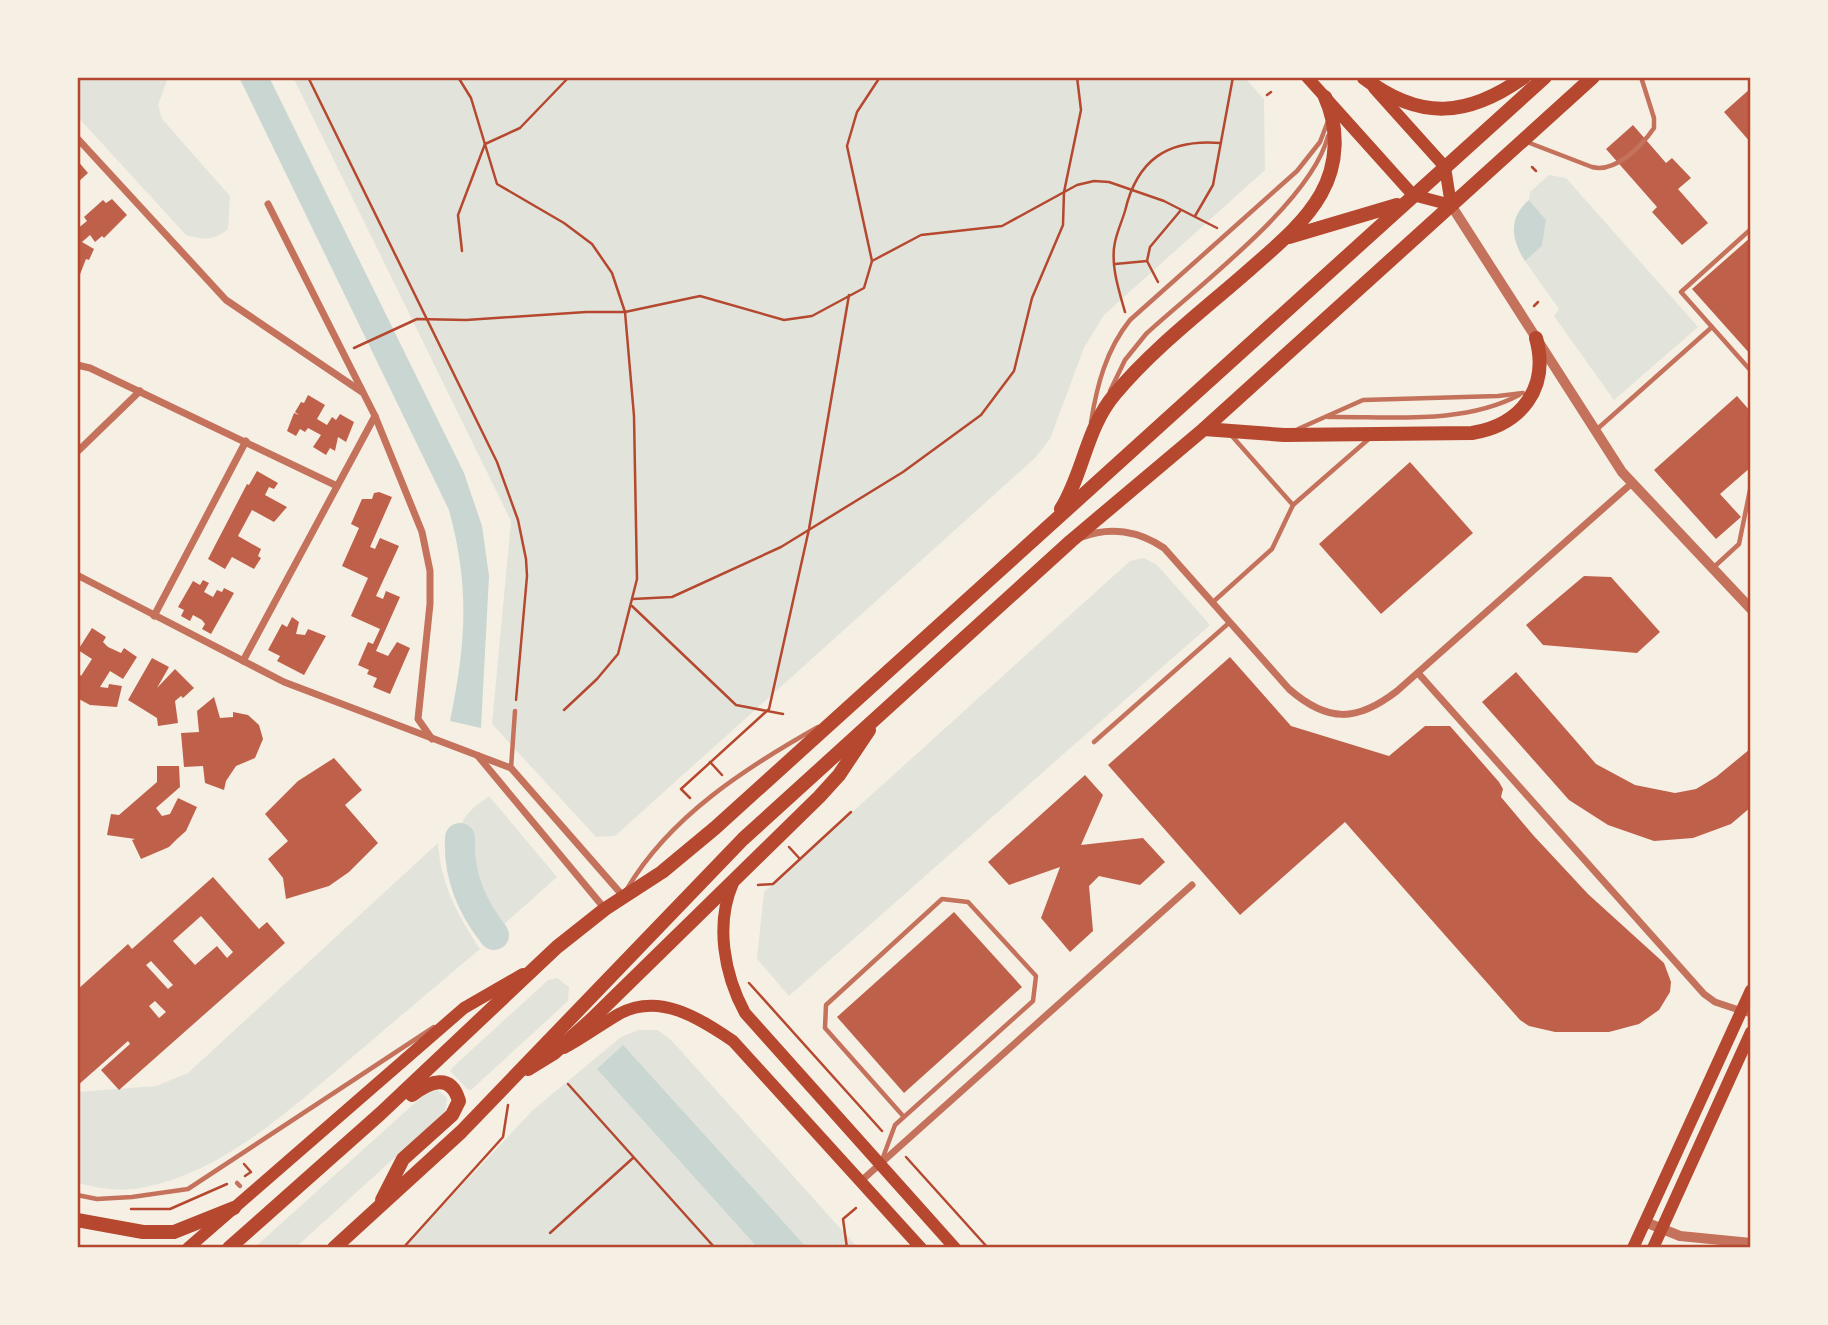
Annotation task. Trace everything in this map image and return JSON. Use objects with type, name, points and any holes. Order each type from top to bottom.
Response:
[{"type":"main road","points":[[1307,77],[1328,104],[1413,195],[1451,205]]},
{"type":"main road","points":[[1364,77],[1396,98],[1441,110],[1483,102],[1524,77]]},
{"type":"main road","points":[[1364,77],[1445,167],[1451,205]]},
{"type":"main road","points":[[229,1248],[380,1114],[533,968],[605,909],[662,872],[715,828],[834,717],[1545,77]]},
{"type":"main road","points":[[334,1248],[461,1132],[743,839],[1071,541],[1204,429],[1593,77]]},
{"type":"main road","points":[[1050,523],[1071,491],[1089,435],[1099,415],[1127,380],[1283,240],[1308,211],[1328,177],[1335,142],[1328,104]]},
{"type":"main road","points":[[1283,240],[1376,213],[1413,195]]},
{"type":"main road","points":[[1204,429],[1284,435],[1472,433],[1492,430],[1526,407],[1539,380],[1541,358],[1536,338]]},
{"type":"main road","points":[[554,1053],[734,881],[839,775],[876,718]]},
{"type":"main road","points":[[734,881],[723,913],[729,976],[737,997],[758,1028],[955,1248]]},
{"type":"main road","points":[[188,1248],[464,1008],[533,968]]},
{"type":"main road","points":[[1633,1248],[1746,1012],[1751,990]]},
{"type":"main road","points":[[512,1080],[634,1007],[659,1005],[688,1014],[733,1041],[921,1248]]},
{"type":"main road","points":[[1653,1248],[1751,1032]]},
{"type":"main road","points":[[378,1207],[403,1160],[452,1115],[459,1101],[456,1091],[448,1083],[437,1081],[425,1085],[380,1114]]},
{"type":"main road","points":[[77,1220],[127,1230],[174,1232],[234,1208]]},
{"type":"street","points":[[77,138],[226,300],[363,392]]},
{"type":"street","points":[[268,204],[375,416],[422,532],[430,571],[430,604],[418,719],[433,740]]},
{"type":"street","points":[[1451,205],[1595,431],[1632,483],[1751,609]]},
{"type":"street","points":[[77,365],[90,368],[140,391],[335,485]]},
{"type":"street","points":[[77,452],[140,391]]},
{"type":"street","points":[[243,661],[335,485],[375,416]]},
{"type":"street","points":[[154,616],[247,441]]},
{"type":"street","points":[[1071,541],[1112,531],[1149,539],[1171,554],[1302,701],[1326,712],[1349,716],[1373,708],[1419,673],[1632,483]]},
{"type":"street","points":[[77,575],[284,682],[511,768],[623,896]]},
{"type":"street","points":[[1419,673],[1704,995],[1715,1002],[1746,1012]]},
{"type":"street","points":[[477,755],[605,909]]},
{"type":"street","points":[[861,1181],[1192,885]]},
{"type":"street","points":[[1645,1223],[1691,1238],[1744,1245]]},
{"type":"lane","points":[[1522,141],[1592,167],[1601,169],[1613,166],[1654,128],[1654,118],[1641,77]]},
{"type":"lane","points":[[1099,415],[1118,372],[1135,345],[1286,206],[1305,184],[1326,145],[1328,104]]},
{"type":"lane","points":[[1089,435],[1101,377],[1120,333],[1130,320],[1297,171],[1320,142],[1328,104]]},
{"type":"lane","points":[[1751,229],[1681,292],[1751,371]]},
{"type":"lane","points":[[1595,431],[1712,327]]},
{"type":"lane","points":[[1324,417],[1473,413],[1499,406],[1523,393],[1539,380]]},
{"type":"lane","points":[[1284,435],[1363,400],[1499,397],[1523,393]]},
{"type":"lane","points":[[1227,431],[1293,505]]},
{"type":"lane","points":[[1213,602],[1272,549],[1293,505],[1374,434]]},
{"type":"lane","points":[[1712,569],[1739,544],[1751,485]]},
{"type":"lane","points":[[1094,742],[1231,622]]},
{"type":"lane","points":[[511,768],[515,711]]},
{"type":"lane","points":[[623,896],[644,860],[738,775],[834,717]]},
{"type":"lane","points":[[880,1164],[895,1125],[1034,1001],[1036,976],[968,902],[942,899],[826,1005],[825,1028],[904,1116]]},
{"type":"lane","points":[[77,1195],[97,1199],[120,1198],[165,1195],[188,1189],[464,1008]]},
{"type":"path","points":[[308,77],[497,462],[518,520],[526,559],[515,711]]},
{"type":"path","points":[[458,77],[471,98],[497,184],[564,223],[592,244],[612,273],[625,312],[634,416],[637,543],[632,606],[618,654],[565,710]]},
{"type":"path","points":[[462,251],[458,215],[485,144],[520,128],[569,77]]},
{"type":"path","points":[[356,347],[417,319],[625,312],[700,296],[784,320],[811,316],[864,288],[872,261],[847,146],[857,112],[880,77]]},
{"type":"path","points":[[633,599],[672,597],[781,547],[903,472],[981,415],[1014,371],[1032,298],[1063,225],[1064,192],[1081,110],[1077,77]]},
{"type":"path","points":[[1195,216],[1213,186],[1233,77]]},
{"type":"path","points":[[1125,312],[1114,245],[1129,189],[1136,176],[1171,147],[1198,141],[1220,143]]},
{"type":"path","points":[[1532,167],[1536,171]]},
{"type":"path","points":[[872,261],[921,235],[1002,226],[1064,192],[1094,181],[1129,189],[1217,228]]},
{"type":"path","points":[[1158,282],[1147,261],[1150,247],[1181,210]]},
{"type":"path","points":[[1115,264],[1147,261]]},
{"type":"path","points":[[690,798],[681,789],[769,709],[809,529],[849,296]]},
{"type":"path","points":[[1534,306],[1538,302]]},
{"type":"path","points":[[632,606],[736,705],[769,709],[783,714]]},
{"type":"path","points":[[758,885],[773,884],[851,812]]},
{"type":"path","points":[[748,982],[890,1139]]},
{"type":"path","points":[[403,1248],[503,1138],[512,1080]]},
{"type":"path","points":[[568,1084],[715,1248]]},
{"type":"path","points":[[898,1148],[988,1248]]},
{"type":"path","points":[[550,1233],[634,1157]]},
{"type":"path","points":[[242,1161],[251,1172]]},
{"type":"path","points":[[847,1248],[843,1219],[856,1208]]},
{"type":"shaded area","points":[[77,77],[168,77],[158,105],[162,119],[230,196],[228,229],[218,236],[208,238],[186,235],[77,116]]},
{"type":"shaded area","points":[[239,77],[269,77],[464,473],[482,526],[489,576],[481,728],[450,721],[460,666],[463,590],[449,510]]},
{"type":"shaded area","points":[[293,77],[1244,77],[1264,99],[1265,170],[1104,315],[1084,348],[1050,439],[1035,458],[615,836],[596,837],[492,724],[511,521]]},
{"type":"shaded area","points":[[1549,175],[1566,178],[1698,327],[1614,400],[1554,316],[1559,309],[1525,261],[1542,246],[1546,220],[1529,200],[1530,192]]},
{"type":"shaded area","points":[[1529,200],[1546,220],[1542,246],[1525,261],[1517,245],[1514,229],[1518,214]]},
{"type":"shaded area","points":[[1144,558],[1157,565],[1210,625],[789,996],[757,959],[764,892],[1130,561]]},
{"type":"shaded area","points":[[489,796],[557,877],[501,927],[473,877],[461,836],[466,816]]},
{"type":"shaded area","points":[[438,843],[443,872],[452,899],[480,949],[278,1119],[226,1154],[199,1169],[141,1188],[109,1189],[77,1183],[77,1092],[156,1086],[188,1073]]},
{"type":"shaded area","points":[[557,978],[569,987],[568,1001],[471,1090],[467,1089],[450,1071],[453,1067],[548,980]]},
{"type":"shaded area","points":[[638,1030],[658,1030],[672,1041],[858,1248],[403,1248],[533,1110],[621,1037]]},
{"type":"shaded area","points":[[623,1045],[807,1248],[758,1248],[597,1069]]},
{"type":"shaded area","points":[[436,1089],[447,1098],[445,1112],[295,1248],[254,1248],[427,1092]]},
{"type":"building","points":[[1751,88],[1751,143],[1724,112]]},
{"type":"building","points":[[1633,125],[1666,163],[1672,158],[1691,178],[1678,189],[1708,223],[1682,245],[1652,212],[1657,207],[1606,149]]},
{"type":"building","points":[[77,160],[88,173],[77,183]]},
{"type":"building","points":[[112,199],[127,215],[104,238],[102,236],[95,242],[90,235],[82,242],[94,249],[89,260],[86,259],[77,282],[77,229],[87,221],[84,217],[103,200],[106,203]]},
{"type":"building","points":[[1751,237],[1751,355],[1692,289]]},
{"type":"building","points":[[308,395],[325,405],[317,419],[327,425],[332,417],[336,420],[340,414],[354,422],[346,442],[338,437],[335,451],[330,448],[326,455],[313,447],[321,435],[308,428],[305,432],[300,429],[296,436],[287,431],[294,413],[299,415],[295,412]]},
{"type":"building","points":[[1737,396],[1751,412],[1751,467],[1720,494],[1741,517],[1716,539],[1654,470]]},
{"type":"building","points":[[1410,462],[1473,533],[1381,614],[1319,544]]},
{"type":"building","points":[[257,471],[278,483],[274,489],[269,487],[265,495],[287,507],[274,522],[252,510],[238,536],[261,549],[258,556],[261,558],[254,569],[232,557],[225,569],[208,559],[247,484],[249,485]]},
{"type":"building","points":[[374,493],[392,497],[370,547],[375,549],[380,538],[399,546],[376,596],[383,599],[386,591],[400,597],[376,651],[388,656],[397,642],[410,648],[390,694],[373,687],[377,678],[367,674],[369,670],[358,665],[368,642],[373,644],[380,629],[351,616],[368,578],[342,566],[359,528],[351,524],[362,499],[372,499]]},
{"type":"building","points":[[1584,576],[1611,577],[1660,632],[1637,653],[1543,645],[1526,625]]},
{"type":"building","points":[[203,580],[209,583],[204,592],[213,597],[217,590],[222,592],[224,588],[234,593],[211,634],[202,629],[205,624],[202,620],[193,615],[190,621],[181,616],[184,610],[178,607],[193,581],[200,585]]},
{"type":"building","points":[[292,617],[299,622],[296,634],[305,635],[308,629],[326,636],[304,675],[277,661],[280,656],[268,650],[282,624],[287,627]]},
{"type":"building","points":[[92,628],[106,637],[103,642],[108,647],[121,653],[124,648],[137,657],[123,679],[110,671],[100,687],[108,688],[109,684],[122,686],[117,707],[90,705],[77,698],[77,671],[81,676],[92,659],[78,650]]},
{"type":"building","points":[[1230,657],[1291,726],[1389,756],[1425,726],[1450,726],[1499,782],[1503,789],[1501,797],[1533,835],[1588,894],[1664,963],[1671,982],[1670,992],[1659,1010],[1639,1024],[1609,1032],[1555,1032],[1529,1026],[1520,1020],[1345,822],[1240,915],[1108,765]]},
{"type":"building","points":[[152,658],[169,667],[157,688],[175,669],[194,688],[175,701],[178,723],[158,726],[157,718],[128,700]]},
{"type":"building","points":[[1516,672],[1596,764],[1635,785],[1675,793],[1696,789],[1716,777],[1750,749],[1751,807],[1731,824],[1693,838],[1654,841],[1608,825],[1569,800],[1482,702]]},
{"type":"building","points":[[214,697],[220,718],[233,717],[233,712],[248,715],[259,725],[263,739],[255,758],[236,766],[226,781],[224,790],[205,783],[203,766],[184,767],[181,733],[199,732],[197,711]]},
{"type":"building","points":[[334,758],[362,790],[345,805],[378,843],[349,872],[329,886],[286,899],[283,878],[268,859],[288,841],[265,814],[298,781]]},
{"type":"building","points":[[157,766],[179,766],[180,787],[156,808],[162,816],[170,814],[178,798],[197,807],[186,831],[169,847],[141,859],[132,840],[135,839],[107,835],[111,814],[119,815],[157,782]]},
{"type":"building","points":[[1085,775],[1103,795],[1081,845],[1143,838],[1165,862],[1140,885],[1099,876],[1089,886],[1093,931],[1070,952],[1041,918],[1060,867],[1009,885],[988,862]]},
{"type":"building","points":[[213,877],[259,929],[267,922],[285,943],[119,1090],[101,1070],[130,1044],[128,1041],[77,1086],[77,990],[128,944],[132,949]],"holes":[[[201,916],[233,952],[227,958],[217,946],[195,965],[173,941]],[[151,961],[173,985],[168,989],[146,965]],[[155,1001],[166,1012],[159,1018],[149,1006]]]},
{"type":"building","points":[[954,912],[1022,987],[904,1093],[837,1017]]},
{"type":"waterway","points":[[460,838],[461,864],[468,889],[479,913],[494,935]]}]
